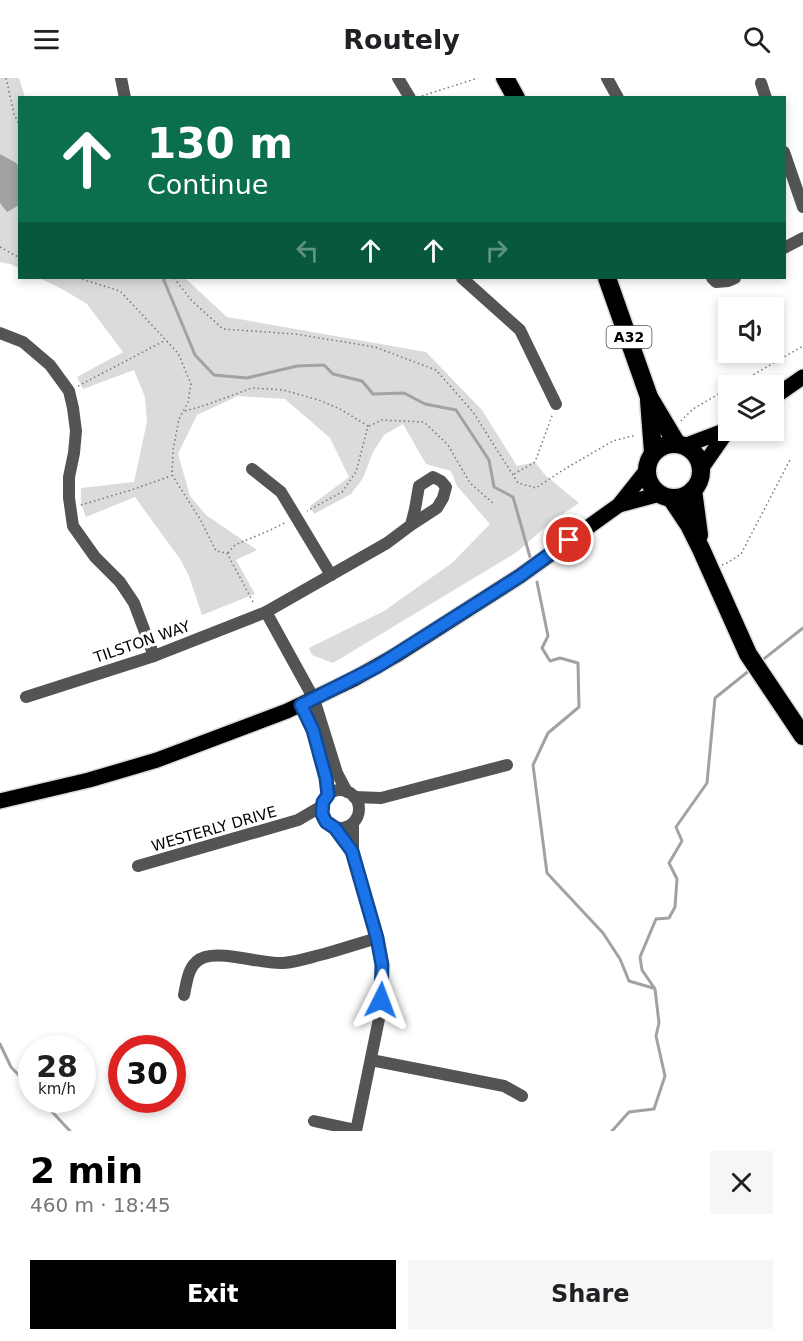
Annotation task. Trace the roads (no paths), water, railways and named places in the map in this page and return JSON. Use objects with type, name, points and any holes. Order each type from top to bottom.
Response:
[{"type":"highway","points":[[505,78],[515,96]]},
{"type":"highway","name":"A32","points":[[608,279],[649,397],[670,437],[654,452],[646,471]]},
{"type":"highway","points":[[666,496],[682,496],[693,490],[701,469],[693,452],[670,437]]},
{"type":"highway","points":[[646,471],[650,484],[666,496],[689,525],[747,654],[803,736]]},
{"type":"highway","points":[[693,490],[701,549]]},
{"type":"main road","points":[[784,391],[803,377]]},
{"type":"main road","points":[[670,437],[718,431]]},
{"type":"main road","points":[[701,469],[721,441]]},
{"type":"main road","points":[[0,801],[89,780],[157,760],[308,702],[378,666],[520,576],[619,505],[646,471]]},
{"type":"main road","points":[[619,505],[666,496]]},
{"type":"street","points":[[121,78],[125,96]]},
{"type":"street","points":[[398,78],[409,96]]},
{"type":"street","points":[[607,78],[617,96]]},
{"type":"street","points":[[761,83],[765,96]]},
{"type":"street","points":[[786,158],[803,207]]},
{"type":"street","points":[[786,247],[803,238]]},
{"type":"street","points":[[463,279],[520,330],[556,404]]},
{"type":"street","points":[[713,279],[716,282],[733,279]]},
{"type":"street","points":[[0,333],[23,342],[50,365],[69,391],[74,408],[76,431],[69,477],[73,526],[95,557],[120,582],[134,603],[154,656]]},
{"type":"street","points":[[252,469],[281,492],[331,575]]},
{"type":"street","name":"TILSTON WAY","points":[[26,697],[154,656],[263,614],[387,543],[411,525]]},
{"type":"street","points":[[263,614],[308,702],[337,773],[359,807],[352,851]]},
{"type":"street","points":[[308,702],[328,795]]},
{"type":"street","points":[[314,1121],[356,1131],[380,1014],[382,987],[382,965],[377,938],[352,851],[322,814],[325,798],[341,790],[351,794],[381,798],[507,765]]},
{"type":"street","points":[[331,825],[345,828],[381,798]]},
{"type":"street","name":"WESTERLY DRIVE","points":[[138,866],[298,820],[322,806]]},
{"type":"street","name":"WESTERLY DRIVE","points":[[298,820],[331,825]]},
{"type":"street","points":[[184,995],[189,972],[193,965],[203,957],[219,955],[269,963],[285,963],[377,938]]},
{"type":"street","points":[[370,1060],[504,1086],[522,1096]]},
{"type":"waterway","points":[[163,279],[195,355],[214,375],[247,378],[297,366],[324,365],[333,374],[362,381],[373,394],[404,393],[425,404],[456,410],[489,460],[494,487],[513,497],[530,557]]},
{"type":"waterway","points":[[537,582],[548,636],[542,648],[550,661],[560,658],[578,663],[579,707],[548,733],[533,765],[547,873],[603,933],[620,959],[629,981],[653,988]]},
{"type":"waterway","points":[[760,662],[803,628]]},
{"type":"waterway","points":[[612,1131],[629,1112],[654,1109],[665,1076],[656,1036],[659,1023],[655,989],[642,970],[640,957],[656,919],[669,918],[675,907],[677,879],[669,863],[682,841],[676,827],[707,783],[715,698],[750,670]]},
{"type":"waterway","points":[[0,1044],[11,1067],[18,1074]]},
{"type":"waterway","points":[[53,1113],[70,1131]]}]
